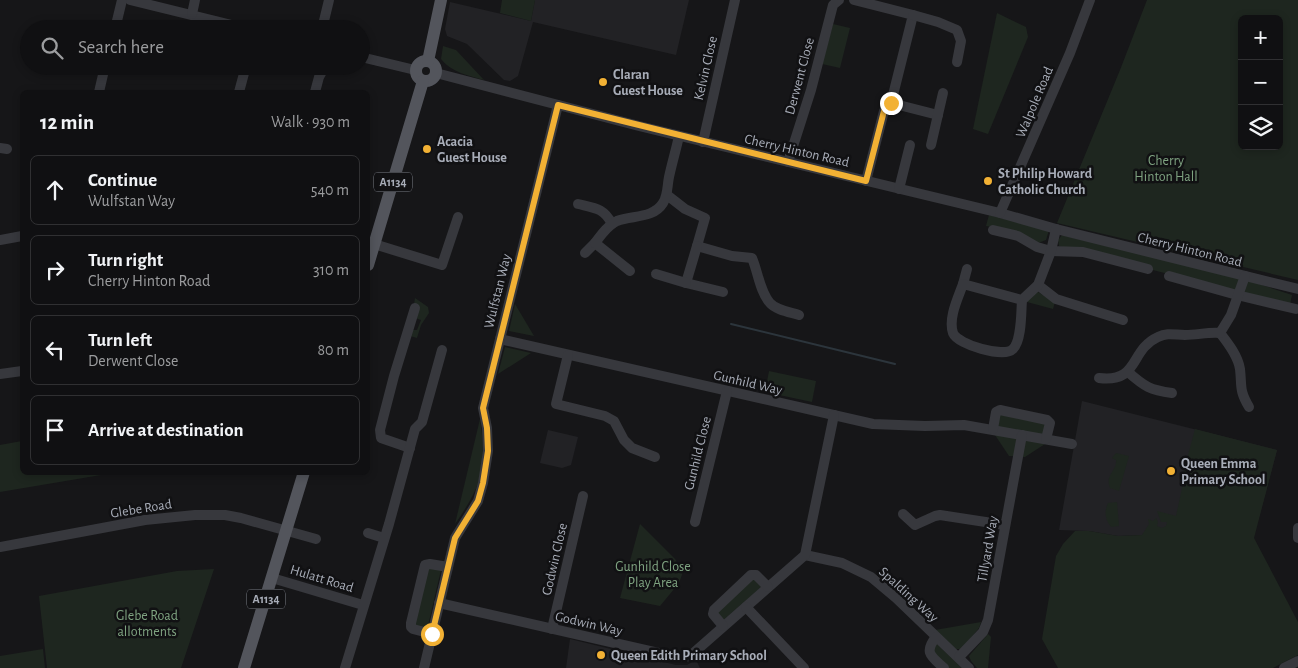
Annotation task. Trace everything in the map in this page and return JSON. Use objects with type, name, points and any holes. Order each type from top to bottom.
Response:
[{"type":"main road","points":[[428,61],[442,0]]},
{"type":"main road","points":[[428,61],[434,64],[436,73],[433,79],[423,81],[417,77],[415,70],[418,64],[428,61]]},
{"type":"main road","name":"A1134","points":[[370,258],[423,81]]},
{"type":"main road","name":"A1134","points":[[244,668],[303,475]]},
{"type":"street","points":[[117,20],[122,0]]},
{"type":"street","points":[[130,0],[214,20]]},
{"type":"street","points":[[192,14],[195,0]]},
{"type":"street","points":[[324,20],[329,0]]},
{"type":"street","name":"Kelvin Close","points":[[703,142],[735,0]]},
{"type":"street","name":"Derwent Close","points":[[788,162],[811,90],[833,5],[839,0]]},
{"type":"street","points":[[854,0],[953,26],[959,34],[961,41],[957,62]]},
{"type":"street","name":"Walpole Road","points":[[1000,214],[1071,50],[1089,0]]},
{"type":"street","points":[[866,181],[884,111],[891,103],[913,15]]},
{"type":"street","points":[[370,59],[415,70]]},
{"type":"street","name":"Cherry Hinton Road","points":[[436,73],[679,136],[900,189],[1298,289]]},
{"type":"street","points":[[99,90],[103,75]]},
{"type":"street","points":[[240,90],[244,75]]},
{"type":"street","points":[[316,90],[320,75]]},
{"type":"street","points":[[931,145],[943,93]]},
{"type":"street","points":[[891,103],[938,115]]},
{"type":"street","name":"Wulfstan Way","points":[[424,668],[455,538],[478,501],[483,483],[488,451],[487,428],[483,408],[558,105]]},
{"type":"street","points":[[585,253],[607,228],[616,221],[647,215],[656,211],[667,195],[679,136]]},
{"type":"street","points":[[900,189],[910,145]]},
{"type":"street","points":[[667,195],[685,209],[707,213],[686,282]]},
{"type":"street","points":[[578,204],[601,209],[612,224]]},
{"type":"street","points":[[374,244],[442,265],[458,217]]},
{"type":"street","points":[[966,269],[968,285],[955,308],[952,326],[954,335],[966,344],[1000,352],[1009,352],[1014,348],[1019,335],[1022,300],[1038,285],[1051,251],[1056,229]]},
{"type":"street","points":[[993,230],[1018,236],[1051,251],[1083,252],[1148,269]]},
{"type":"street","points":[[0,240],[20,236]]},
{"type":"street","points":[[595,242],[630,271]]},
{"type":"street","points":[[697,246],[728,255],[752,258],[770,303],[780,309],[799,314]]},
{"type":"street","points":[[656,274],[723,292]]},
{"type":"street","points":[[1169,276],[1296,309]]},
{"type":"street","points":[[1220,333],[1231,315],[1244,276]]},
{"type":"street","points":[[968,285],[1022,300]]},
{"type":"street","points":[[1038,285],[1056,299],[1124,320]]},
{"type":"street","points":[[410,448],[386,441],[381,438],[380,430],[415,308]]},
{"type":"street","points":[[1099,378],[1109,379],[1128,372],[1142,351],[1159,336],[1171,333],[1184,335],[1209,332],[1220,333],[1238,362],[1242,395],[1249,407]]},
{"type":"street","name":"Gunhild Way","points":[[500,339],[873,424],[964,425],[1072,444]]},
{"type":"street","name":"Hulatt Road","points":[[345,668],[415,429],[422,422],[442,350]]},
{"type":"street","points":[[568,354],[556,404],[605,416],[614,422],[624,440],[632,448],[655,457]]},
{"type":"street","points":[[0,374],[20,370]]},
{"type":"street","points":[[1128,372],[1144,386],[1157,391],[1172,393]]},
{"type":"street","name":"Gunhild Close","points":[[694,522],[726,391]]},
{"type":"street","points":[[993,429],[996,412],[1000,410],[1047,420],[1050,423],[1046,439]]},
{"type":"street","points":[[805,555],[834,415]]},
{"type":"street","name":"Tillyard Way","points":[[959,657],[983,632],[988,620],[1022,435]]},
{"type":"street","name":"Godwin Close","points":[[552,628],[583,496]]},
{"type":"street","points":[[903,514],[915,525],[935,516],[940,516],[1005,525]]},
{"type":"street","name":"Glebe Road","points":[[0,547],[145,520],[195,515],[233,517],[316,538]]},
{"type":"street","points":[[1298,528],[1298,538]]},
{"type":"street","points":[[368,533],[384,538]]},
{"type":"street","name":"Godwin Way","points":[[440,603],[684,657],[690,656],[805,555]]},
{"type":"street","name":"Spalding Way","points":[[805,555],[842,563],[871,577],[896,598],[969,668]]},
{"type":"street","points":[[432,634],[413,629],[411,622],[425,565],[430,564],[448,568]]},
{"type":"street","points":[[723,626],[714,614],[714,610],[751,575],[756,575],[768,587]]},
{"type":"street","name":"Hulatt Road","points":[[272,578],[363,605]]},
{"type":"street","points":[[746,607],[804,668]]},
{"type":"street","name":"Spalding Way","points":[[936,637],[930,644],[930,655],[944,668]]},
{"type":"street","points":[[1284,668],[1298,660]]},
{"type":"shaded area","points":[[535,0],[689,0],[676,55],[533,22],[518,76],[510,81],[504,80],[467,44],[447,36],[445,29],[450,2],[531,21]]},
{"type":"shaded area","name":"Queen Emma Primary School","points":[[1082,401],[1277,450],[1258,521],[1143,535],[1118,536],[1089,531],[1059,530]]},
{"type":"shaded area","points":[[548,430],[578,437],[571,465],[562,468],[540,463]]},
{"type":"shaded area","name":"Queen Edith Primary School","points":[[570,639],[676,665],[687,665],[696,660],[700,668],[566,668]]},
{"type":"green space","points":[[502,0],[535,0],[531,21],[500,13]]},
{"type":"green space","name":"Cherry Hinton Hall","points":[[1147,0],[1298,0],[1298,280],[1057,223]]},
{"type":"green space","points":[[997,13],[1026,27],[1028,37],[988,134],[973,129]]},
{"type":"green space","points":[[833,24],[850,28],[840,68],[822,64]]},
{"type":"green space","points":[[443,46],[456,50],[484,80],[461,73],[445,63],[441,59]]},
{"type":"green space","points":[[989,215],[1049,230],[1046,240],[1038,243],[1005,229],[986,226]]},
{"type":"green space","points":[[1062,235],[1238,277],[1292,295],[1290,305],[1059,246],[1058,240]]},
{"type":"green space","points":[[1038,292],[1055,302],[1053,309],[1027,302],[1033,293]]},
{"type":"green space","points":[[415,298],[428,307],[429,313],[421,325],[417,338],[410,336],[412,330],[417,330],[421,320],[412,317]]},
{"type":"green space","points":[[515,304],[534,336],[509,331]]},
{"type":"green space","points":[[505,347],[531,353],[498,374]]},
{"type":"green space","points":[[769,371],[816,381],[812,402],[765,392]]},
{"type":"green space","points":[[996,412],[1047,420],[1045,444],[1025,457],[1009,456],[993,432]]},
{"type":"green space","points":[[480,419],[483,450],[481,474],[472,497],[455,524]]},
{"type":"green space","points":[[1195,429],[1277,450],[1254,538],[1298,622],[1298,655],[1273,668],[1058,668],[1042,639],[1056,556],[1063,544],[1075,531],[1089,531],[1118,536],[1142,535],[1149,524],[1148,519],[1153,521],[1156,518],[1157,526],[1162,528],[1166,526],[1167,522],[1161,522],[1157,511],[1176,516],[1184,479],[1182,478]]},
{"type":"green space","points":[[20,441],[20,475],[101,475],[0,492],[0,445]]},
{"type":"green space","points":[[1116,453],[1129,456],[1119,491],[1110,488],[1109,483],[1116,464],[1116,460],[1112,458]]},
{"type":"green space","points":[[1117,502],[1119,526],[1111,527],[1106,518],[1106,509],[1108,503]]},
{"type":"green space","name":"Gunhild Close Play Area","points":[[640,524],[675,559],[683,572],[679,583],[660,606],[620,598]]},
{"type":"green space","points":[[427,567],[441,570],[427,630],[414,626]]},
{"type":"green space","name":"Glebe Road allotments","points":[[214,569],[181,668],[47,668],[39,596],[177,571]]},
{"type":"green space","points":[[751,576],[765,584],[720,623],[714,609]]},
{"type":"green space","points":[[981,622],[979,628],[962,649],[956,649],[935,630]]},
{"type":"green space","points":[[988,634],[991,637],[988,668],[977,668],[969,656]]},
{"type":"green space","points":[[936,643],[962,668],[947,668],[931,648]]},
{"type":"green space","points":[[43,649],[45,668],[0,668],[0,656]]},
{"type":"waterway","points":[[731,324],[895,364]]},
{"type":"place","name":"Claran Guest House","points":[[603,82]]},
{"type":"place","name":"Acacia Guest House","points":[[427,149]]},
{"type":"place","name":"St Philip Howard Catholic Church","points":[[988,181]]},
{"type":"place","name":"Queen Emma Primary School","points":[[1171,471]]},
{"type":"place","name":"Queen Edith Primary School","points":[[601,655]]},
{"type":"route","points":[[432,634],[455,538],[478,501],[483,483],[488,451],[487,428],[483,408],[558,105],[866,181],[884,111],[891,103]]}]
